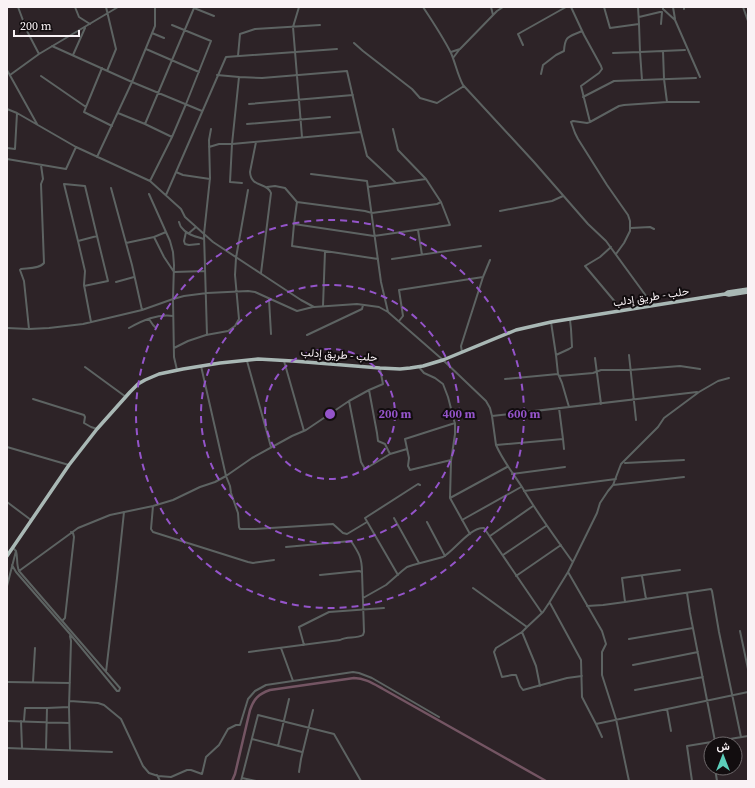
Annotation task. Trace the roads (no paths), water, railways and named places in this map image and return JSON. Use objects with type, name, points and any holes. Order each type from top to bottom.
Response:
[{"type":"highway","points":[[725,294],[728,292],[748,289]]},
{"type":"highway","name":"حلب - طريق إدلب","points":[[7,556],[14,550],[69,465],[96,429],[138,384],[159,374],[201,366],[258,359],[400,369],[443,360],[516,330],[551,322],[725,294],[729,295],[748,292]]},
{"type":"street","points":[[18,7],[26,31],[40,54]]},
{"type":"street","points":[[75,7],[79,17],[90,24]]},
{"type":"street","points":[[106,7],[116,49],[107,71]]},
{"type":"street","points":[[10,75],[52,46],[118,7]]},
{"type":"street","points":[[97,157],[132,82],[155,26],[155,7]]},
{"type":"street","points":[[299,7],[293,27],[302,137]]},
{"type":"street","points":[[423,7],[451,52],[460,79],[464,86],[498,122],[588,224],[611,247],[649,300],[656,306]]},
{"type":"street","points":[[491,7],[493,15]]},
{"type":"street","points":[[453,58],[493,15],[503,7]]},
{"type":"street","points":[[523,45],[518,34],[566,7]]},
{"type":"street","points":[[571,7],[602,69],[599,73],[581,86],[590,122]]},
{"type":"street","points":[[604,7],[610,28],[639,24]]},
{"type":"street","points":[[638,7],[642,80]]},
{"type":"street","points":[[663,7],[663,9],[675,20]]},
{"type":"street","points":[[673,7],[675,20],[700,77]]},
{"type":"street","points":[[743,7],[748,21]]},
{"type":"street","points":[[145,124],[194,8],[214,16]]},
{"type":"street","points":[[639,17],[662,12],[661,24]]},
{"type":"street","points":[[150,181],[172,137],[212,41],[172,25]]},
{"type":"street","points":[[238,56],[240,34],[255,29],[320,25]]},
{"type":"street","points":[[73,55],[86,27]]},
{"type":"street","points":[[541,74],[543,65],[564,51],[567,38],[582,31]]},
{"type":"street","points":[[152,33],[164,38]]},
{"type":"street","points":[[354,43],[412,89],[420,98],[437,103],[464,86]]},
{"type":"street","points":[[52,46],[132,82],[202,110]]},
{"type":"street","points":[[146,49],[199,72]]},
{"type":"street","points":[[166,195],[226,57],[337,49]]},
{"type":"street","points":[[451,52],[460,49]]},
{"type":"street","points":[[613,53],[685,50]]},
{"type":"street","points":[[663,51],[667,102]]},
{"type":"street","points":[[102,68],[84,112],[112,126]]},
{"type":"street","points":[[7,70],[38,125]]},
{"type":"street","points":[[217,75],[262,78],[347,71],[367,156],[396,183]]},
{"type":"street","points":[[41,76],[86,106]]},
{"type":"street","points":[[239,77],[232,144],[230,182],[242,183]]},
{"type":"street","points":[[583,97],[614,81],[696,78]]},
{"type":"street","points":[[249,104],[353,95]]},
{"type":"street","points":[[616,254],[624,243],[631,228],[628,215],[582,145],[571,122],[590,122],[619,106],[667,102],[698,102]]},
{"type":"street","points":[[7,109],[17,113],[76,147],[150,181],[181,209],[185,217],[213,242],[314,307]]},
{"type":"street","points":[[7,148],[15,149],[17,113]]},
{"type":"street","points":[[118,113],[172,137]]},
{"type":"street","points":[[247,124],[330,117]]},
{"type":"street","points":[[207,335],[204,234],[210,179],[209,146],[211,129]]},
{"type":"street","points":[[294,224],[374,236],[450,225],[442,202],[426,179],[398,150],[393,129]]},
{"type":"street","points":[[209,146],[361,132]]},
{"type":"street","points":[[256,142],[250,172],[250,176],[253,181],[266,187],[275,186],[285,188],[297,202],[372,213],[442,202]]},
{"type":"street","points":[[7,159],[66,169],[76,147]]},
{"type":"street","points":[[29,329],[24,281],[20,270],[40,267],[44,263],[41,184],[43,179],[41,165]]},
{"type":"street","points":[[176,172],[183,175],[210,179]]},
{"type":"street","points":[[311,174],[367,181],[381,282],[388,312]]},
{"type":"street","points":[[368,187],[426,179]]},
{"type":"street","points":[[84,286],[108,280],[85,186],[64,184],[85,271],[84,286],[90,322]]},
{"type":"street","points":[[261,273],[271,193],[266,187]]},
{"type":"street","points":[[111,188],[132,265],[142,310]]},
{"type":"street","points":[[174,348],[188,341],[207,335],[228,331],[235,326],[238,319],[235,274],[236,258],[248,190]]},
{"type":"street","points":[[149,194],[170,241],[172,252],[174,272],[174,357],[177,370]]},
{"type":"street","points":[[500,211],[552,201],[564,196]]},
{"type":"street","points":[[297,202],[292,246],[378,258]]},
{"type":"street","points":[[179,222],[182,229],[187,233],[204,239]]},
{"type":"street","points":[[196,227],[187,233],[184,241],[185,244],[199,244]]},
{"type":"street","points":[[631,228],[650,227],[654,229]]},
{"type":"street","points":[[418,230],[422,255]]},
{"type":"street","points":[[126,242],[154,237],[166,232]]},
{"type":"street","points":[[78,241],[97,236]]},
{"type":"street","points":[[154,237],[164,257],[174,272]]},
{"type":"street","points":[[392,258],[481,246]]},
{"type":"street","points":[[611,247],[600,257],[585,266],[616,303]]},
{"type":"street","points":[[323,306],[325,251]]},
{"type":"street","points":[[462,352],[461,346],[483,277],[490,260]]},
{"type":"street","points":[[174,272],[205,271]]},
{"type":"street","points":[[116,282],[134,277]]},
{"type":"street","points":[[399,321],[403,316],[399,290],[483,277]]},
{"type":"street","points":[[7,328],[49,328],[83,324],[142,310],[173,299],[205,294],[248,291],[255,292],[297,311],[314,307],[357,304],[379,307],[399,321],[486,401],[492,416],[496,445],[507,467],[572,561]]},
{"type":"street","points":[[269,299],[271,334]]},
{"type":"street","points":[[307,335],[362,309],[363,305]]},
{"type":"street","points":[[129,328],[154,316],[173,316]]},
{"type":"street","points":[[149,319],[156,328]]},
{"type":"street","points":[[556,355],[572,347],[570,320]]},
{"type":"street","points":[[551,322],[559,375],[569,407]]},
{"type":"street","points":[[629,355],[636,420]]},
{"type":"street","points":[[595,358],[601,404]]},
{"type":"street","points":[[284,360],[304,431]]},
{"type":"street","points":[[247,361],[271,447]]},
{"type":"street","points":[[201,366],[226,476],[238,513],[240,529],[333,524],[343,534],[346,534],[367,522]]},
{"type":"street","points":[[418,366],[424,373],[439,381],[444,386],[455,423],[451,460],[450,498],[470,534]]},
{"type":"street","points":[[505,379],[593,373],[600,370],[630,370],[680,366],[700,370]]},
{"type":"street","points":[[85,367],[126,396]]},
{"type":"street","points":[[19,571],[78,528],[107,516],[173,500],[226,476],[252,458],[304,431],[369,390],[383,384],[380,368]]},
{"type":"street","points":[[582,676],[567,678],[523,690],[516,675],[502,677],[494,652],[496,648],[522,632],[526,626],[542,613],[549,603],[568,572],[572,561],[597,513],[600,503],[616,479],[621,464],[658,427],[664,418],[699,392],[718,381],[729,378]]},
{"type":"street","points":[[369,390],[378,441],[385,444],[390,454]]},
{"type":"street","points":[[492,416],[699,392]]},
{"type":"street","points":[[33,399],[84,415],[86,417],[84,423],[96,429]]},
{"type":"street","points":[[349,402],[361,462],[365,470],[390,454],[407,449]]},
{"type":"street","points":[[559,408],[564,449]]},
{"type":"street","points":[[451,460],[410,470],[408,466],[409,458],[405,439],[455,423]]},
{"type":"street","points":[[496,445],[563,439]]},
{"type":"street","points":[[7,447],[69,465]]},
{"type":"street","points":[[623,463],[684,460]]},
{"type":"street","points":[[450,498],[507,467]]},
{"type":"street","points":[[512,474],[565,467]]},
{"type":"street","points":[[613,485],[684,477]]},
{"type":"street","points":[[524,492],[616,479]]},
{"type":"street","points":[[398,575],[365,518],[418,484],[420,485]]},
{"type":"street","points":[[462,520],[521,487]]},
{"type":"street","points":[[7,502],[32,520]]},
{"type":"street","points":[[153,506],[153,532],[248,562],[253,563],[274,560]]},
{"type":"street","points":[[490,536],[534,506]]},
{"type":"street","points":[[106,672],[124,512]]},
{"type":"street","points":[[394,518],[419,563]]},
{"type":"street","points":[[427,522],[445,556]]},
{"type":"street","points":[[503,555],[547,525]]},
{"type":"street","points":[[363,598],[386,585],[407,567],[445,556],[470,534],[484,528],[542,613]]},
{"type":"street","points":[[62,621],[65,618],[74,537],[73,533],[71,532]]},
{"type":"street","points":[[249,652],[340,640],[344,638],[361,637],[363,635],[361,558],[359,552],[351,541],[286,547]]},
{"type":"street","points":[[516,576],[561,545]]},
{"type":"street","points":[[7,586],[14,550]]},
{"type":"street","points":[[12,565],[16,572],[117,691],[119,691],[120,688],[19,571],[17,564],[17,553],[14,550]]},
{"type":"street","points":[[625,602],[622,578],[680,570]]},
{"type":"street","points":[[320,575],[359,571],[362,572],[362,576]]},
{"type":"street","points":[[568,572],[602,631],[605,639],[606,644],[602,652],[602,676],[616,719],[628,781]]},
{"type":"street","points":[[642,576],[646,599]]},
{"type":"street","points":[[473,588],[526,626]]},
{"type":"street","points":[[587,606],[711,589],[741,736]]},
{"type":"street","points":[[687,592],[714,736]]},
{"type":"street","points":[[549,603],[581,660],[582,697],[602,737]]},
{"type":"street","points":[[304,645],[299,627],[329,612],[384,608]]},
{"type":"street","points":[[629,640],[693,628]]},
{"type":"street","points":[[70,630],[70,750]]},
{"type":"street","points":[[740,631],[748,669]]},
{"type":"street","points":[[522,632],[536,666],[540,686]]},
{"type":"street","points":[[33,682],[35,648]]},
{"type":"street","points":[[280,648],[293,681]]},
{"type":"street","points":[[633,665],[698,652]]},
{"type":"street","points":[[70,701],[98,703],[104,705],[121,719],[143,766],[149,773],[171,776],[187,770],[202,774],[206,757],[219,745],[228,729],[236,725],[240,725],[248,699],[255,691],[266,685],[353,672],[359,673],[372,678],[439,716]]},
{"type":"street","points":[[635,690],[703,677]]},
{"type":"street","points":[[7,682],[70,683]]},
{"type":"street","points":[[596,724],[748,692]]},
{"type":"street","points":[[278,746],[289,699]]},
{"type":"street","points":[[22,748],[25,708],[70,707]]},
{"type":"street","points":[[46,749],[47,708]]},
{"type":"street","points":[[667,709],[672,731]]},
{"type":"street","points":[[299,772],[302,752],[313,710]]},
{"type":"street","points":[[241,781],[258,715],[334,734],[361,781]]},
{"type":"street","points":[[7,721],[69,723]]},
{"type":"street","points":[[252,739],[302,752]]},
{"type":"street","points":[[692,781],[687,746],[703,744]]},
{"type":"street","points":[[7,748],[112,752]]},
{"type":"street","points":[[157,775],[160,781]]},
{"type":"street","points":[[357,781],[358,776]]},
{"type":"street","points":[[242,778],[256,781]]},
{"type":"waterway","points":[[232,781],[250,710],[259,695],[270,690],[354,678],[366,680],[376,685],[546,781]]}]
